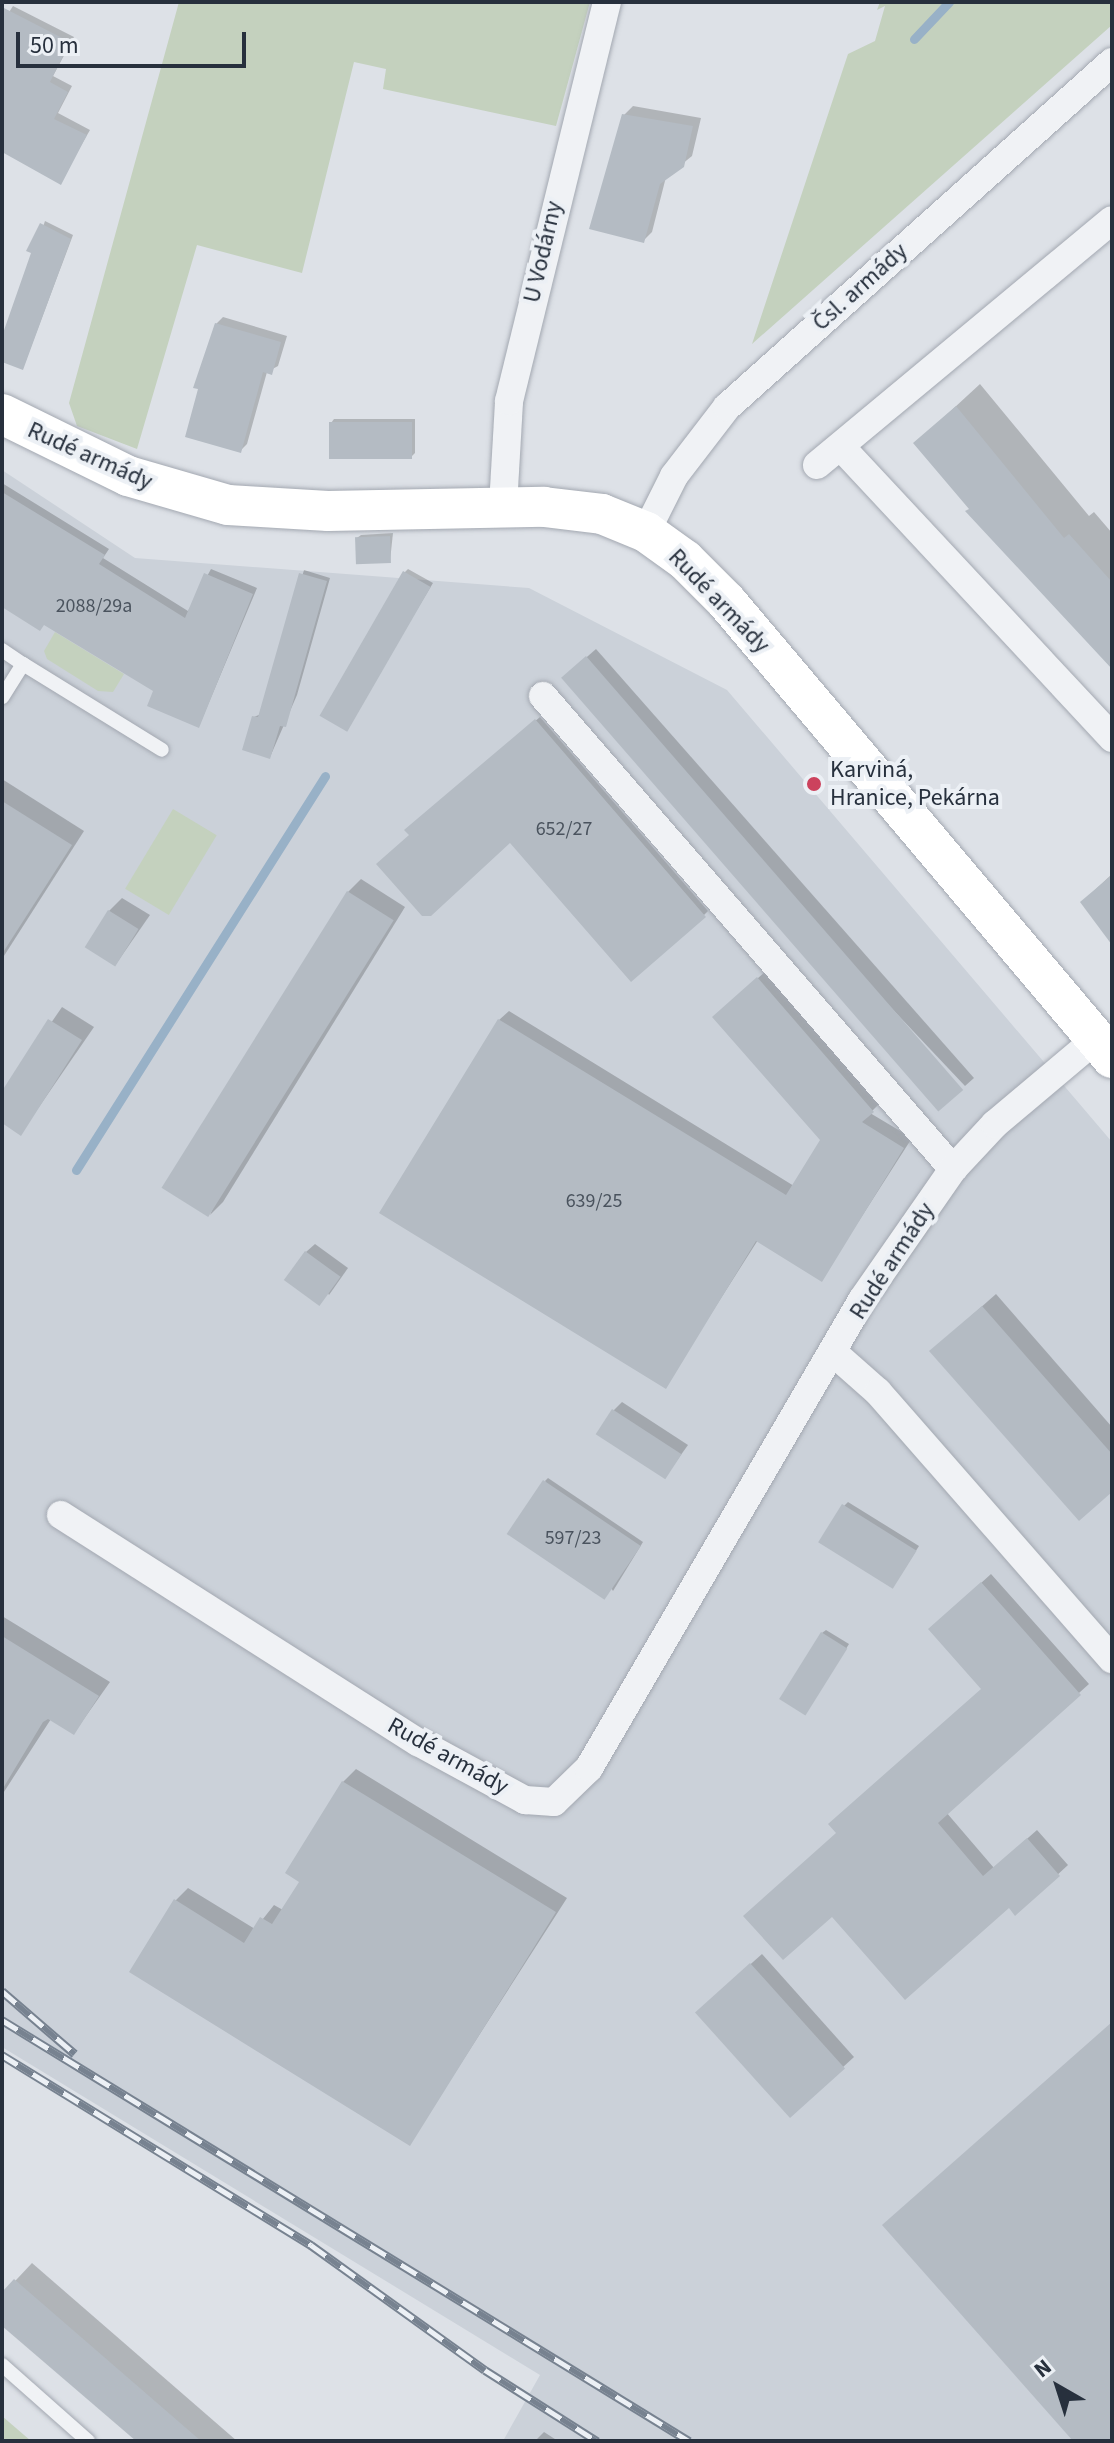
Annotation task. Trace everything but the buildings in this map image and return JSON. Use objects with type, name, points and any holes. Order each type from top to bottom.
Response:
[{"type":"main road","name":"Rudé armády","points":[[2,414],[128,476],[228,505],[328,511],[503,506],[602,514],[646,532],[726,601],[1104,1048]]},
{"type":"street","name":"U Vodárny","points":[[503,506],[509,401],[607,2]]},
{"type":"street","name":"Čsl. armády","points":[[646,532],[681,465],[727,407],[1110,68]]},
{"type":"street","points":[[817,465],[1112,220]]},
{"type":"street","points":[[841,447],[1112,738]]},
{"type":"street","points":[[543,696],[953,1169]]},
{"type":"street","name":"Rudé armády","points":[[61,1515],[418,1742],[525,1800],[554,1802],[589,1768],[835,1354],[862,1300],[953,1169],[995,1124],[1104,1048]]},
{"type":"street","points":[[835,1354],[878,1392],[1112,1659]]},
{"type":"lane","points":[[2,650],[162,750]]},
{"type":"lane","points":[[2,697],[23,664]]},
{"type":"lane","points":[[2,2365],[88,2441]]},
{"type":"shaded area","points":[[2,470],[135,558],[529,588],[727,690],[1112,1142],[1112,2441],[503,2441],[540,2375],[2,2047]]},
{"type":"green space","points":[[179,2],[590,2],[556,126],[383,89],[386,69],[354,62],[302,273],[197,245],[137,449],[77,426],[69,403]]},
{"type":"green space","points":[[880,2],[1112,2],[1112,25],[752,344],[848,54],[875,41],[885,6],[877,10]]},
{"type":"green space","points":[[55,632],[124,674],[113,692],[98,691],[47,659],[44,651]]},
{"type":"green space","points":[[173,809],[217,835],[169,915],[125,889]]},
{"type":"green space","points":[[2,2416],[31,2441],[2,2441]]},
{"type":"waterway","points":[[914,39],[949,2]]},
{"type":"waterway","points":[[76,1170],[325,776]]},
{"type":"railway","points":[[2,1991],[75,2054]]},
{"type":"railway","points":[[2,2020],[689,2441]]},
{"type":"railway","points":[[2,2055],[311,2245],[485,2370],[597,2441]]},
{"type":"place","name":"Karviná, Hranice, Pekárna","points":[[814,784]]}]
